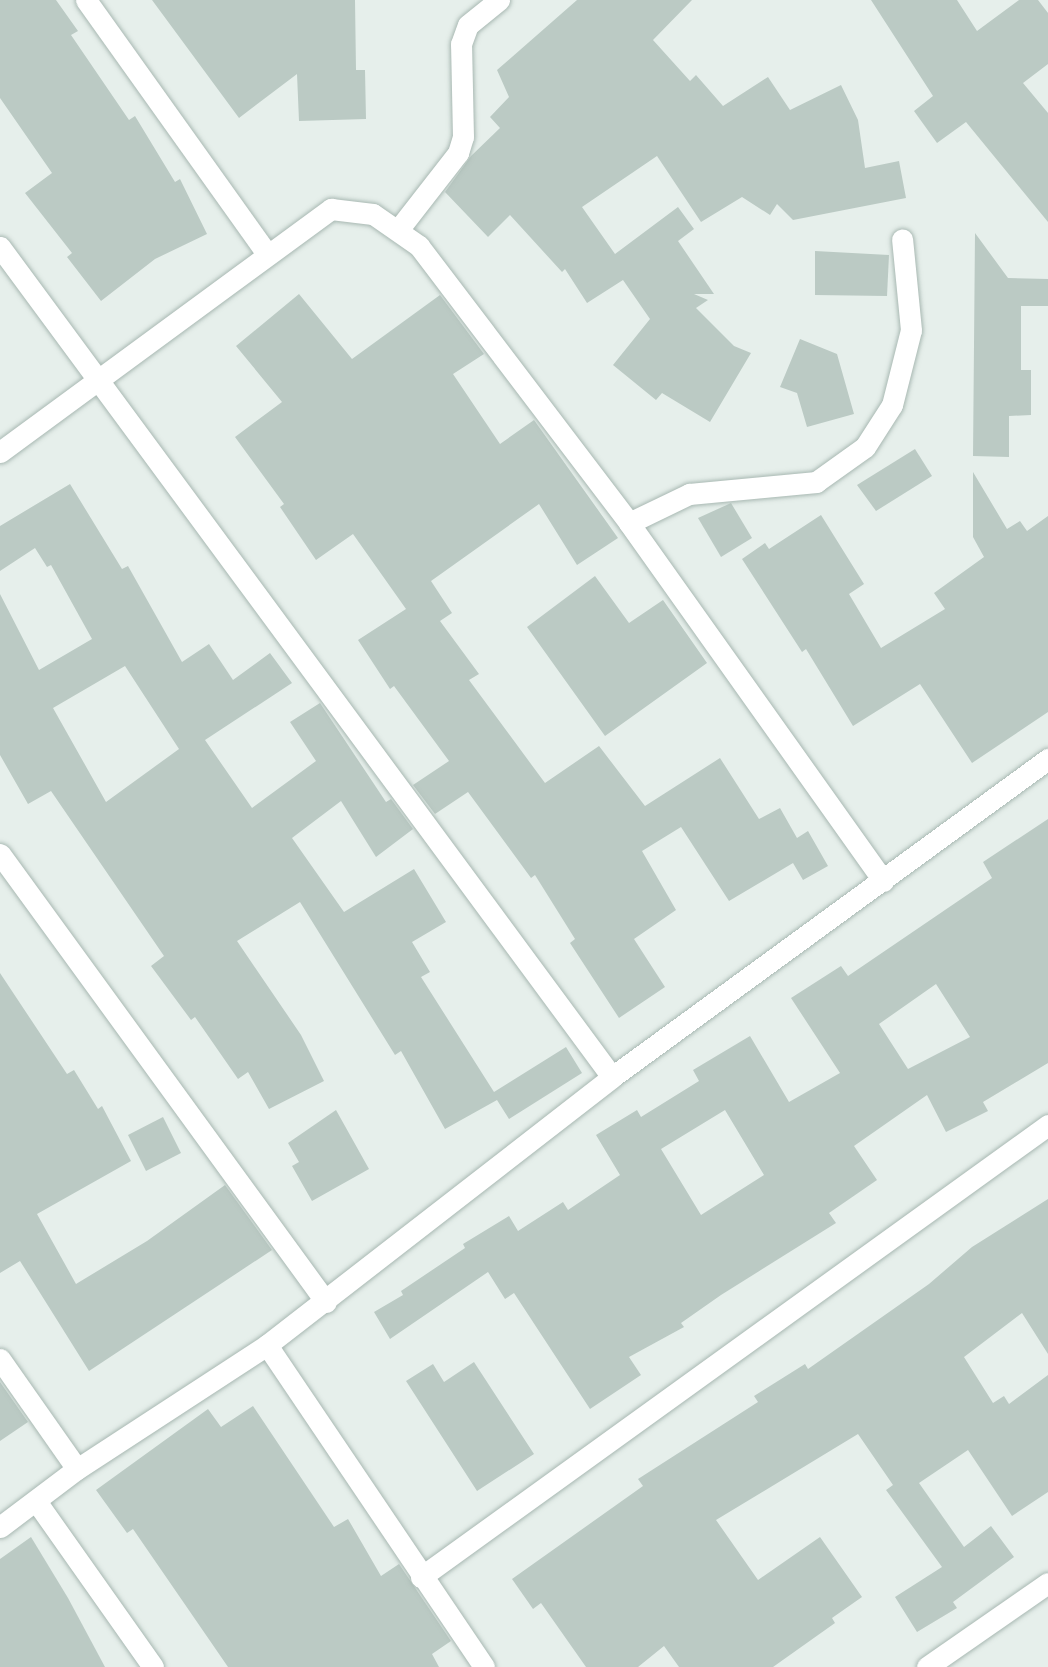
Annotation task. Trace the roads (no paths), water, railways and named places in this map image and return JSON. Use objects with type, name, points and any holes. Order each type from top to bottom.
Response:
[{"type":"street","points":[[86,0],[267,254]]},
{"type":"street","points":[[398,230],[458,153],[463,137],[461,44],[468,25],[499,0]]},
{"type":"street","points":[[0,452],[331,209],[373,214],[419,246],[629,523],[883,881]]},
{"type":"street","points":[[629,523],[689,494],[816,482],[864,447],[892,405],[911,330],[902,239]]},
{"type":"street","points":[[0,247],[95,381],[612,1077]]},
{"type":"street","points":[[0,1527],[77,1469],[267,1345],[326,1302],[612,1077],[1048,759]]},
{"type":"street","points":[[0,854],[326,1302]]},
{"type":"street","points":[[421,1577],[1048,1125]]},
{"type":"street","points":[[267,1345],[484,1667]]},
{"type":"street","points":[[0,1359],[77,1469]]},
{"type":"street","points":[[36,1501],[153,1667]]},
{"type":"street","points":[[927,1667],[1048,1583]]}]
